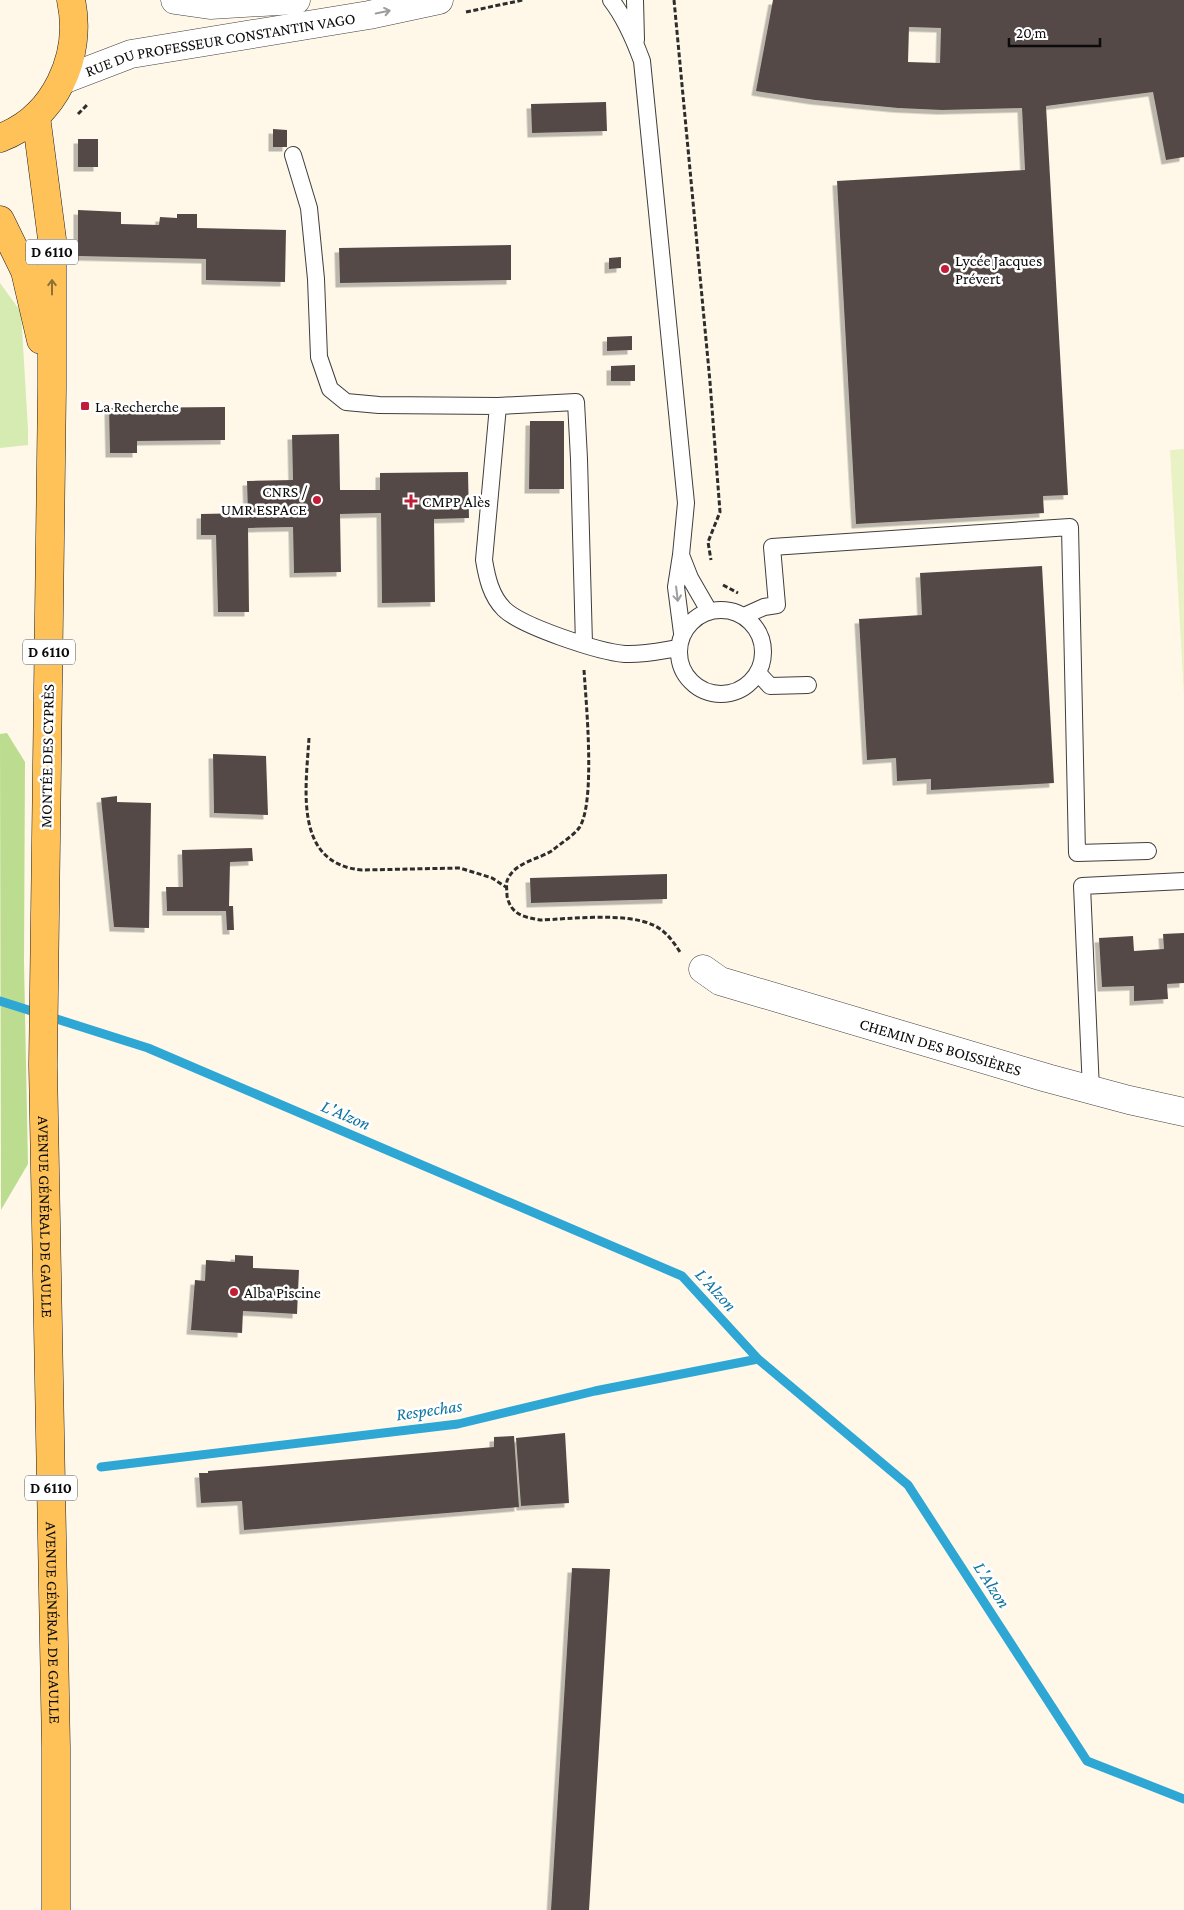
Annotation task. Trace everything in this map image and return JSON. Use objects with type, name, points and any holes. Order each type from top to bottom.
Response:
[{"type":"main road","points":[[0,138],[11,134],[36,116],[51,99],[63,80],[73,48],[74,16],[71,0]]},
{"type":"main road","name":"MONTÉE DES CYPRÈS","points":[[36,116],[52,240],[52,388],[42,1065]]},
{"type":"main road","name":"MONTÉE DES CYPRÈS","points":[[0,220],[25,270],[52,388]]},
{"type":"main road","name":"AVENUE GÉNÉRAL DE GAULLE","points":[[42,1065],[56,1737],[56,1910]]},
{"type":"street","name":"RUE DU PROFESSEUR CONSTANTIN VAGO","points":[[174,0],[210,5],[296,0]]},
{"type":"street","name":"RUE DU PROFESSEUR CONSTANTIN VAGO","points":[[63,80],[131,54],[369,15],[439,0]]},
{"type":"street","name":"CHEMIN DES BOISSIÈRES","points":[[703,969],[720,981],[1091,1090],[1184,1112]]},
{"type":"lane","points":[[611,0],[620,12],[642,61],[686,503],[676,587],[680,641],[679,663],[685,676],[695,686],[708,693],[722,695],[736,692],[749,684],[758,673],[762,661],[763,648],[760,636],[754,625],[744,616],[732,611],[721,609],[709,611],[698,616],[689,623],[680,641]]},
{"type":"lane","points":[[635,0],[636,44]]},
{"type":"lane","points":[[293,155],[309,208],[316,279],[319,357],[330,389],[346,402],[379,405],[498,406],[576,402],[580,459],[584,644]]},
{"type":"lane","points":[[498,406],[484,560],[487,579],[495,597],[503,608],[514,617],[535,627],[595,648],[624,654],[680,641]]},
{"type":"lane","points":[[744,616],[764,607],[777,605],[772,547],[1070,527],[1077,853],[1148,851]]},
{"type":"lane","points":[[681,555],[690,578],[709,611]]},
{"type":"lane","points":[[758,673],[770,686],[808,685]]},
{"type":"lane","points":[[1091,1090],[1082,886],[1184,881]]},
{"type":"path","points":[[674,0],[720,512],[708,542],[711,561]]},
{"type":"path","points":[[721,584],[741,595],[776,594]]},
{"type":"path","points":[[584,644],[588,789],[586,812],[579,828],[561,843],[547,854],[513,870],[506,882],[508,900],[513,912],[540,920],[633,919],[653,925],[668,935],[686,961],[703,969]]},
{"type":"path","points":[[309,738],[306,792],[309,823],[317,846],[330,860],[348,869],[362,870],[460,868],[492,878],[507,888]]},
{"type":"green space","points":[[0,283],[21,312],[28,445],[0,448]]},
{"type":"green space","points":[[1184,449],[1184,696],[1170,450]]},
{"type":"green space","points":[[7,733],[25,762],[24,962],[28,1164],[1,1210],[0,734]]},
{"type":"building","points":[[773,0],[1184,0],[1184,157],[1166,160],[1153,92],[1046,106],[1068,495],[1043,496],[1044,513],[856,524],[837,181],[1025,170],[1022,108],[942,110],[898,108],[815,100],[756,91]],"holes":[[[909,27],[941,28],[940,63],[908,62]]]},
{"type":"building","points":[[606,102],[607,131],[532,133],[531,104]]},
{"type":"building","points":[[273,129],[287,130],[287,147],[273,147]]},
{"type":"building","points":[[78,139],[98,139],[98,167],[78,167]]},
{"type":"building","points":[[78,210],[121,212],[121,224],[159,225],[160,217],[177,218],[177,214],[197,214],[197,228],[286,230],[285,282],[206,280],[206,259],[78,256]]},
{"type":"building","points":[[511,245],[511,280],[340,283],[339,248]]},
{"type":"building","points":[[621,257],[621,268],[609,269],[609,258]]},
{"type":"building","points":[[632,336],[632,350],[607,351],[607,337]]},
{"type":"building","points":[[635,365],[635,381],[611,381],[611,366]]},
{"type":"building","points":[[225,407],[225,440],[137,441],[137,453],[110,453],[109,408]]},
{"type":"building","points":[[530,421],[564,421],[564,489],[529,489]]},
{"type":"building","points":[[339,434],[340,490],[380,490],[380,473],[468,472],[469,518],[434,519],[435,602],[382,603],[381,513],[340,514],[341,572],[294,573],[293,527],[248,528],[249,612],[218,612],[216,535],[201,535],[201,514],[248,513],[247,481],[293,480],[292,435]]},
{"type":"building","points":[[1042,566],[1054,783],[931,790],[931,779],[897,781],[896,758],[867,760],[859,619],[922,615],[920,573]]},
{"type":"building","points":[[213,754],[266,756],[268,815],[214,813]]},
{"type":"building","points":[[117,796],[117,802],[151,803],[149,928],[114,927],[101,798]]},
{"type":"building","points":[[252,848],[253,861],[230,862],[229,906],[233,906],[234,930],[227,930],[226,911],[167,911],[166,887],[183,887],[182,850]]},
{"type":"building","points":[[667,874],[667,899],[531,903],[530,878]]},
{"type":"building","points":[[1184,933],[1184,983],[1167,984],[1168,999],[1134,1001],[1134,986],[1102,987],[1099,938],[1133,936],[1134,951],[1164,949],[1163,934]]},
{"type":"building","points":[[235,1255],[253,1256],[253,1268],[299,1270],[297,1314],[243,1311],[242,1333],[191,1330],[195,1280],[205,1281],[206,1260],[235,1262]]},
{"type":"building","points":[[565,1433],[569,1503],[521,1506],[516,1438]]},
{"type":"building","points":[[514,1436],[519,1507],[244,1530],[242,1501],[201,1503],[199,1473],[208,1473],[208,1471],[494,1447],[494,1437]]},
{"type":"building","points":[[572,1568],[610,1569],[589,1910],[551,1910]]},
{"type":"waterway","name":"L'Alzon","points":[[0,1001],[148,1048],[682,1276],[758,1359],[908,1485],[1087,1761],[1184,1799]]},
{"type":"waterway","name":"Respechas","points":[[101,1467],[458,1424],[595,1391],[758,1359]]},
{"type":"place","name":"Lycée Jacques Prévert","points":[[945,269]]},
{"type":"place","name":"La Recherche","points":[[85,406]]},
{"type":"place","name":"CNRS / UMR ESPACE","points":[[317,500]]},
{"type":"place","name":"CMPP Alès","points":[[411,501]]},
{"type":"place","name":"Alba Piscine","points":[[234,1292]]}]
